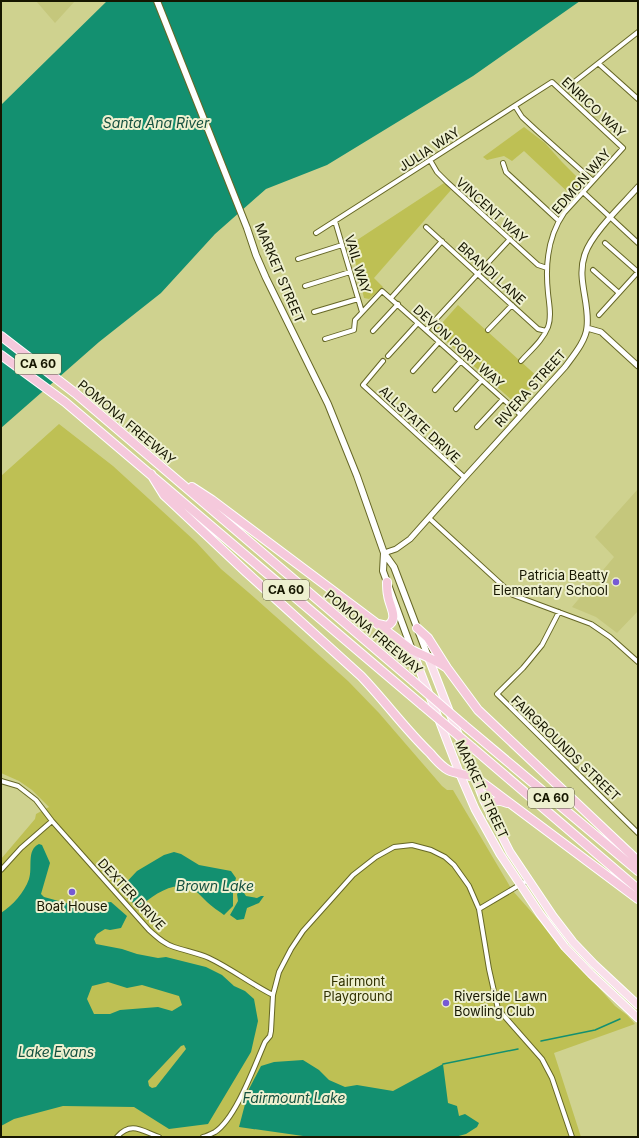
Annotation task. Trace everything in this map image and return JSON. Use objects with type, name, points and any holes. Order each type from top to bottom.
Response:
[{"type":"highway","name":"POMONA FREEWAY","points":[[1,336],[75,393],[412,681],[638,871]]},
{"type":"highway","name":"POMONA FREEWAY","points":[[1,355],[65,402],[151,474],[638,889]]},
{"type":"highway","points":[[163,468],[212,500],[412,650],[447,668]]},
{"type":"highway","points":[[151,474],[164,495],[245,571],[362,676],[411,733],[442,766],[453,772],[459,772],[475,777],[638,899]]},
{"type":"highway","points":[[378,624],[388,626],[394,619],[394,614],[387,595],[388,582]]},
{"type":"highway","points":[[417,628],[428,638],[447,668],[478,710],[638,861]]},
{"type":"highway","points":[[491,816],[490,806],[495,801],[502,801],[511,804]]},
{"type":"main road","name":"MARKET STREET","points":[[157,1],[247,228],[256,255],[328,404],[357,476],[384,553],[394,567],[491,816],[510,852],[528,880],[573,942],[594,964],[638,1004]]},
{"type":"main road","name":"MARKET STREET","points":[[384,553],[383,571],[412,650],[459,772],[484,825],[520,885],[544,921],[573,956],[638,1018]]},
{"type":"street","points":[[573,83],[638,32]]},
{"type":"street","points":[[599,64],[638,99]]},
{"type":"street","name":"JULIA WAY","points":[[316,233],[552,82]]},
{"type":"street","name":"ENRICO WAY","points":[[552,82],[623,148]]},
{"type":"street","points":[[515,106],[522,117],[593,182]]},
{"type":"street","name":"EDMON WAY","points":[[522,361],[543,337],[550,320],[547,268],[550,244],[559,221],[564,213],[623,148]]},
{"type":"street","name":"VINCENT WAY","points":[[430,160],[437,172],[447,182],[538,265],[547,268]]},
{"type":"street","points":[[503,163],[506,172],[559,221]]},
{"type":"street","name":"RIVERA STREET","points":[[384,553],[404,544],[570,361],[579,348],[587,328],[581,270],[585,253],[598,232],[638,187]]},
{"type":"street","points":[[584,192],[638,243]]},
{"type":"street","name":"VAIL WAY","points":[[335,221],[362,312]]},
{"type":"street","name":"BRANDI LANE","points":[[426,227],[538,329],[546,331]]},
{"type":"street","points":[[426,330],[510,239]]},
{"type":"street","points":[[391,298],[442,241]]},
{"type":"street","points":[[599,315],[638,272],[605,243]]},
{"type":"street","points":[[298,259],[342,245]]},
{"type":"street","points":[[593,270],[619,293]]},
{"type":"street","points":[[305,286],[350,272]]},
{"type":"street","name":"DEVON PORT WAY","points":[[362,312],[382,291],[521,415]]},
{"type":"street","points":[[314,312],[358,298]]},
{"type":"street","points":[[373,331],[398,304]]},
{"type":"street","points":[[488,330],[512,305]]},
{"type":"street","points":[[325,339],[354,330],[355,320],[362,312]]},
{"type":"street","points":[[388,356],[418,323]]},
{"type":"street","points":[[587,328],[601,332],[638,366]]},
{"type":"street","points":[[413,371],[439,342]]},
{"type":"street","name":"ALLSTATE DRIVE","points":[[383,361],[363,385],[464,478]]},
{"type":"street","points":[[435,390],[461,361]]},
{"type":"street","points":[[456,409],[482,380]]},
{"type":"street","points":[[477,427],[503,399]]},
{"type":"street","points":[[429,518],[513,595],[592,624],[610,637],[638,662]]},
{"type":"street","name":"FAIRGROUNDS STREET","points":[[559,612],[542,645],[496,694],[638,833]]},
{"type":"street","name":"DEXTER DRIVE","points":[[1,781],[18,786],[36,800],[52,821],[149,930],[161,941],[173,947],[209,958],[222,964],[273,995]]},
{"type":"street","points":[[1,870],[21,848],[52,821]]},
{"type":"street","points":[[203,1137],[214,1133],[222,1126],[231,1116],[238,1103],[265,1042],[270,1036],[273,995],[279,972],[291,949],[303,931],[357,871],[376,857],[394,847],[412,845],[431,850],[445,857],[454,865],[469,886],[478,909],[498,1010],[534,1048],[549,1071],[572,1137]]},
{"type":"street","points":[[478,909],[528,880]]},
{"type":"street","points":[[117,1137],[123,1130],[131,1127],[159,1137]]},
{"type":"shaded area","points":[[36,1],[75,1],[55,23]]},
{"type":"shaded area","name":"Patricia Beatty Elementary School","points":[[638,489],[638,611],[617,633],[596,617],[572,607],[614,557],[595,537]]},
{"type":"green space","points":[[524,127],[545,143],[584,184],[573,197],[524,151],[512,161],[504,156],[487,160],[483,157]]},
{"type":"green space","points":[[444,183],[451,190],[374,278],[383,287],[369,299],[364,298],[351,244]]},
{"type":"green space","points":[[458,305],[539,378],[516,404],[435,331]]},
{"type":"green space","name":"Fairmont Playground","points":[[59,424],[113,466],[196,542],[221,569],[348,681],[379,713],[442,786],[447,790],[453,790],[512,890],[615,1006],[627,1015],[635,1024],[554,1053],[581,1137],[1,1137],[1,859],[35,819],[36,814],[49,807],[32,790],[19,781],[1,773],[1,476]]},
{"type":"water","name":"Santa Ana River","points":[[107,1],[580,1],[473,76],[327,165],[266,189],[215,234],[161,293],[99,342],[1,428],[1,105]]},
{"type":"water","name":"Lake Evans","points":[[39,844],[42,845],[50,863],[41,894],[44,897],[73,905],[77,911],[111,902],[127,916],[121,928],[110,930],[105,929],[97,934],[94,939],[96,944],[158,958],[166,957],[206,967],[222,975],[234,986],[245,991],[254,999],[258,1021],[251,1052],[208,1124],[169,1129],[134,1107],[63,1106],[14,1119],[1,1126],[1,913],[18,898],[27,884],[30,875],[31,855],[35,847]],"holes":[[[108,982],[127,988],[142,985],[179,996],[182,1005],[172,1011],[158,1007],[120,1010],[110,1014],[94,1014],[87,999],[92,986]],[[184,1045],[186,1049],[156,1087],[152,1088],[149,1086],[148,1081],[181,1046]]]},
{"type":"water","name":"Brown Lake","points":[[174,852],[181,854],[199,865],[231,871],[236,878],[233,889],[233,906],[224,915],[190,888],[182,886],[166,889],[137,908],[121,888],[137,871],[164,855]]},
{"type":"water","points":[[240,891],[246,896],[257,898],[264,896],[259,903],[247,908],[244,919],[237,920],[230,915],[238,901],[237,894]]},
{"type":"water","name":"Fairmount Lake","points":[[303,1060],[319,1070],[329,1080],[345,1087],[357,1085],[393,1091],[443,1064],[448,1103],[457,1106],[459,1116],[465,1114],[479,1123],[477,1127],[466,1134],[455,1137],[310,1137],[239,1127],[249,1089],[261,1066],[274,1062]]},
{"type":"waterway","points":[[541,1041],[595,1030],[620,1019]]},
{"type":"waterway","points":[[443,1064],[518,1049]]},
{"type":"place","name":"Patricia Beatty Elementary School","points":[[616,582]]},
{"type":"place","name":"Boat House","points":[[72,892]]},
{"type":"place","name":"Riverside Lawn Bowling Club","points":[[446,1003]]}]
